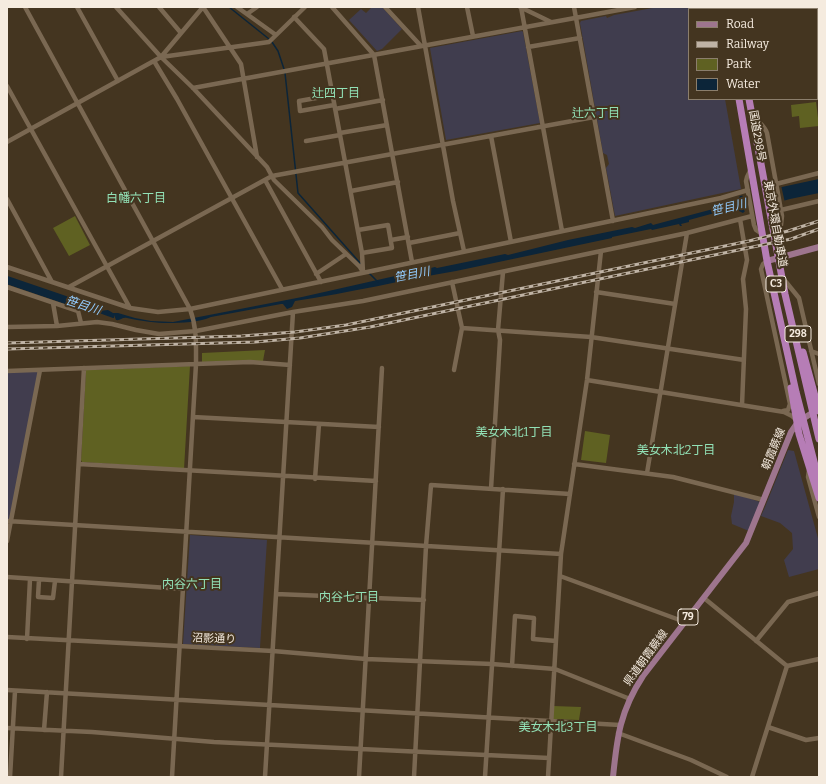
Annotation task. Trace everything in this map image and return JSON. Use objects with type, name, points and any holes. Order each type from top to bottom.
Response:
[{"type":"highway","name":"国道298号","points":[[739,100],[751,169],[750,191],[754,213],[762,234],[801,420],[812,453],[819,481]]},
{"type":"highway","name":"東京外環自動車道","points":[[743,100],[768,252],[797,381],[819,468]]},
{"type":"highway","name":"国道298号","points":[[750,100],[780,257],[817,411],[819,428]]},
{"type":"highway","name":"東京外環自動車道","points":[[750,100],[785,294],[819,440]]},
{"type":"highway","points":[[768,252],[780,332],[799,434],[819,498]]},
{"type":"highway","points":[[785,294],[817,411]]},
{"type":"main road","points":[[767,261],[819,247]]},
{"type":"main road","name":"朝霞蕨線","points":[[763,502],[789,436],[801,420],[817,411]]},
{"type":"main road","name":"県道朝霞蕨線","points":[[613,777],[618,733],[630,699],[643,676],[746,543],[763,502]]},
{"type":"street","points":[[25,7],[191,310],[196,329],[196,364],[172,777]]},
{"type":"street","points":[[77,7],[118,80]]},
{"type":"street","points":[[116,7],[161,57],[193,88],[267,166],[272,176],[287,194],[322,227],[332,240],[360,267],[363,272]]},
{"type":"street","points":[[159,7],[181,33]]},
{"type":"street","points":[[7,142],[161,57],[203,7],[241,64],[257,157]]},
{"type":"street","points":[[237,7],[276,35]]},
{"type":"street","points":[[247,14],[257,7]]},
{"type":"street","points":[[161,57],[269,42],[305,7]]},
{"type":"street","points":[[332,7],[374,55],[412,262]]},
{"type":"street","points":[[385,7],[423,45]]},
{"type":"street","points":[[418,7],[423,45],[464,251]]},
{"type":"street","points":[[468,7],[473,36]]},
{"type":"street","points":[[520,7],[551,22]]},
{"type":"street","points":[[520,7],[525,27],[562,231]]},
{"type":"street","points":[[574,7],[613,220]]},
{"type":"street","points":[[193,88],[622,8],[635,7]]},
{"type":"street","points":[[294,17],[324,50],[358,230],[362,253],[363,272]]},
{"type":"street","points":[[528,47],[580,38]]},
{"type":"street","points":[[154,61],[177,99],[282,289]]},
{"type":"street","points":[[7,86],[130,308]]},
{"type":"street","points":[[333,95],[299,101],[300,111],[383,100]]},
{"type":"street","points":[[754,116],[766,129],[767,133],[781,208],[782,220],[779,229],[776,232]]},
{"type":"street","points":[[69,287],[154,242],[272,176],[594,117]]},
{"type":"street","points":[[306,141],[387,124]]},
{"type":"street","points":[[491,136],[511,242]]},
{"type":"street","points":[[776,185],[819,173]]},
{"type":"street","points":[[265,180],[321,282]]},
{"type":"street","points":[[351,191],[398,182]]},
{"type":"street","points":[[7,267],[130,308],[158,312],[191,310],[282,289],[750,191]]},
{"type":"street","points":[[7,199],[52,282]]},
{"type":"street","points":[[781,208],[819,202]]},
{"type":"street","points":[[7,327],[57,326],[104,322],[159,334],[196,329],[362,301],[503,272],[601,250],[687,233],[740,219],[754,213]]},
{"type":"street","points":[[740,219],[747,260],[743,279],[746,309],[742,406]]},
{"type":"street","points":[[358,230],[388,225],[391,240],[392,248],[362,253]]},
{"type":"street","points":[[409,243],[460,233]]},
{"type":"street","points":[[647,473],[687,233]]},
{"type":"street","points":[[391,240],[408,237]]},
{"type":"street","points":[[548,777],[561,554],[587,380],[601,250]]},
{"type":"street","points":[[316,274],[346,254]]},
{"type":"street","points":[[587,380],[777,411],[785,411],[790,408],[762,269],[763,264],[767,261]]},
{"type":"street","points":[[491,488],[500,340],[498,330],[503,272]]},
{"type":"street","points":[[452,282],[462,328],[454,370]]},
{"type":"street","points":[[786,282],[799,298],[819,384]]},
{"type":"street","points":[[7,287],[78,311],[81,324]]},
{"type":"street","points":[[596,292],[675,304]]},
{"type":"street","points":[[53,303],[57,326]]},
{"type":"street","points":[[265,777],[293,312]]},
{"type":"street","points":[[462,328],[591,337],[744,360]]},
{"type":"street","points":[[811,351],[819,354]]},
{"type":"street","points":[[7,371],[250,362],[290,365]]},
{"type":"street","points":[[816,373],[819,363]]},
{"type":"street","points":[[61,777],[84,368]]},
{"type":"street","points":[[359,777],[382,368]]},
{"type":"street","points":[[7,541],[9,521],[40,370]]},
{"type":"street","points":[[786,384],[796,392]]},
{"type":"street","points":[[777,411],[801,420]]},
{"type":"street","points":[[193,417],[379,427]]},
{"type":"street","points":[[315,479],[319,424]]},
{"type":"street","points":[[812,453],[808,476],[819,517]]},
{"type":"street","points":[[78,464],[315,479],[376,481]]},
{"type":"street","points":[[574,464],[673,477],[763,502]]},
{"type":"street","points":[[414,777],[426,546],[431,485],[570,494]]},
{"type":"street","points":[[485,777],[503,489]]},
{"type":"street","points":[[9,521],[561,554]]},
{"type":"street","points":[[560,576],[685,622]]},
{"type":"street","points":[[7,577],[182,589]]},
{"type":"street","points":[[27,639],[30,579]]},
{"type":"street","points":[[39,580],[38,597],[53,598],[54,581]]},
{"type":"street","points":[[756,641],[788,602],[819,593]]},
{"type":"street","points":[[276,594],[424,600]]},
{"type":"street","points":[[704,598],[787,666]]},
{"type":"street","points":[[512,666],[515,616],[534,618],[533,639],[556,641]]},
{"type":"street","name":"沼影通り","points":[[7,637],[273,651],[366,659],[492,664],[555,669],[630,699]]},
{"type":"street","points":[[787,666],[819,659]]},
{"type":"street","points":[[752,777],[787,666]]},
{"type":"street","points":[[7,690],[620,725]]},
{"type":"street","points":[[10,777],[15,691]]},
{"type":"street","points":[[44,730],[47,692]]},
{"type":"street","points":[[768,727],[806,740],[819,738]]},
{"type":"street","points":[[7,728],[174,739],[549,758]]},
{"type":"street","points":[[618,733],[691,760],[719,775],[727,777]]},
{"type":"shaded area","points":[[372,7],[382,7],[402,29],[382,49],[377,51],[349,20],[361,9],[366,13]]},
{"type":"shaded area","points":[[658,7],[694,7],[688,8],[688,100],[725,100],[741,189],[615,216],[606,168],[609,164],[607,155],[603,153],[580,23],[581,21],[606,16],[607,18],[614,15]]},
{"type":"shaded area","points":[[522,31],[540,123],[446,140],[430,48]]},
{"type":"shaded area","points":[[40,370],[11,521],[7,521],[7,371]]},
{"type":"shaded area","points":[[788,450],[794,451],[819,542],[819,569],[789,577],[784,560],[793,549],[792,533],[780,523],[761,516]]},
{"type":"shaded area","points":[[734,493],[760,502],[749,531],[732,524],[731,516]]},
{"type":"shaded area","points":[[190,535],[267,540],[260,648],[183,644]]},
{"type":"green space","points":[[816,102],[819,126],[800,128],[799,116],[792,117],[791,105]]},
{"type":"green space","points":[[75,216],[90,245],[69,256],[53,228]]},
{"type":"green space","points":[[265,350],[263,361],[202,362],[202,353]]},
{"type":"green space","points":[[190,366],[184,469],[82,462],[86,370]]},
{"type":"green space","points":[[585,431],[610,435],[606,463],[581,460]]},
{"type":"green space","points":[[553,706],[581,707],[579,720],[553,719]]},
{"type":"water","name":"笹目川","points":[[819,179],[819,193],[790,199],[743,213],[739,211],[738,208],[733,208],[689,220],[689,222],[681,224],[682,226],[679,224],[651,229],[456,271],[295,301],[292,307],[287,309],[283,304],[281,304],[211,317],[203,320],[181,323],[165,323],[125,318],[116,320],[114,315],[113,318],[77,305],[78,304],[99,311],[108,310],[113,313],[151,321],[173,322],[302,297],[435,267],[437,268],[505,254],[508,255],[568,240],[632,227],[635,228],[651,223],[653,225],[736,203],[740,196]]},
{"type":"pier","points":[[781,185],[785,203],[745,214],[742,193]]},
{"type":"waterway","points":[[229,7],[269,39]]},
{"type":"waterway","points":[[272,42],[278,51],[284,69]]},
{"type":"waterway","points":[[285,73],[298,193],[361,264]]},
{"type":"waterway","points":[[369,273],[378,282]]},
{"type":"waterway","name":"笹目川","points":[[7,280],[86,307]]},
{"type":"railway","points":[[7,343],[242,336],[295,332],[346,325],[749,241],[819,221]]},
{"type":"railway","points":[[7,349],[255,342],[300,338],[370,327],[791,239],[819,229]]},
{"type":"district","name":"辻四丁目","points":[[336,94]]},
{"type":"district","name":"辻六丁目","points":[[596,114]]},
{"type":"district","name":"白幡六丁目","points":[[136,199]]},
{"type":"district","name":"美女木北1丁目","points":[[514,433]]},
{"type":"district","name":"美女木北2丁目","points":[[676,451]]},
{"type":"district","name":"内谷六丁目","points":[[192,585]]},
{"type":"district","name":"内谷七丁目","points":[[349,598]]},
{"type":"district","name":"美女木北3丁目","points":[[558,728]]}]
